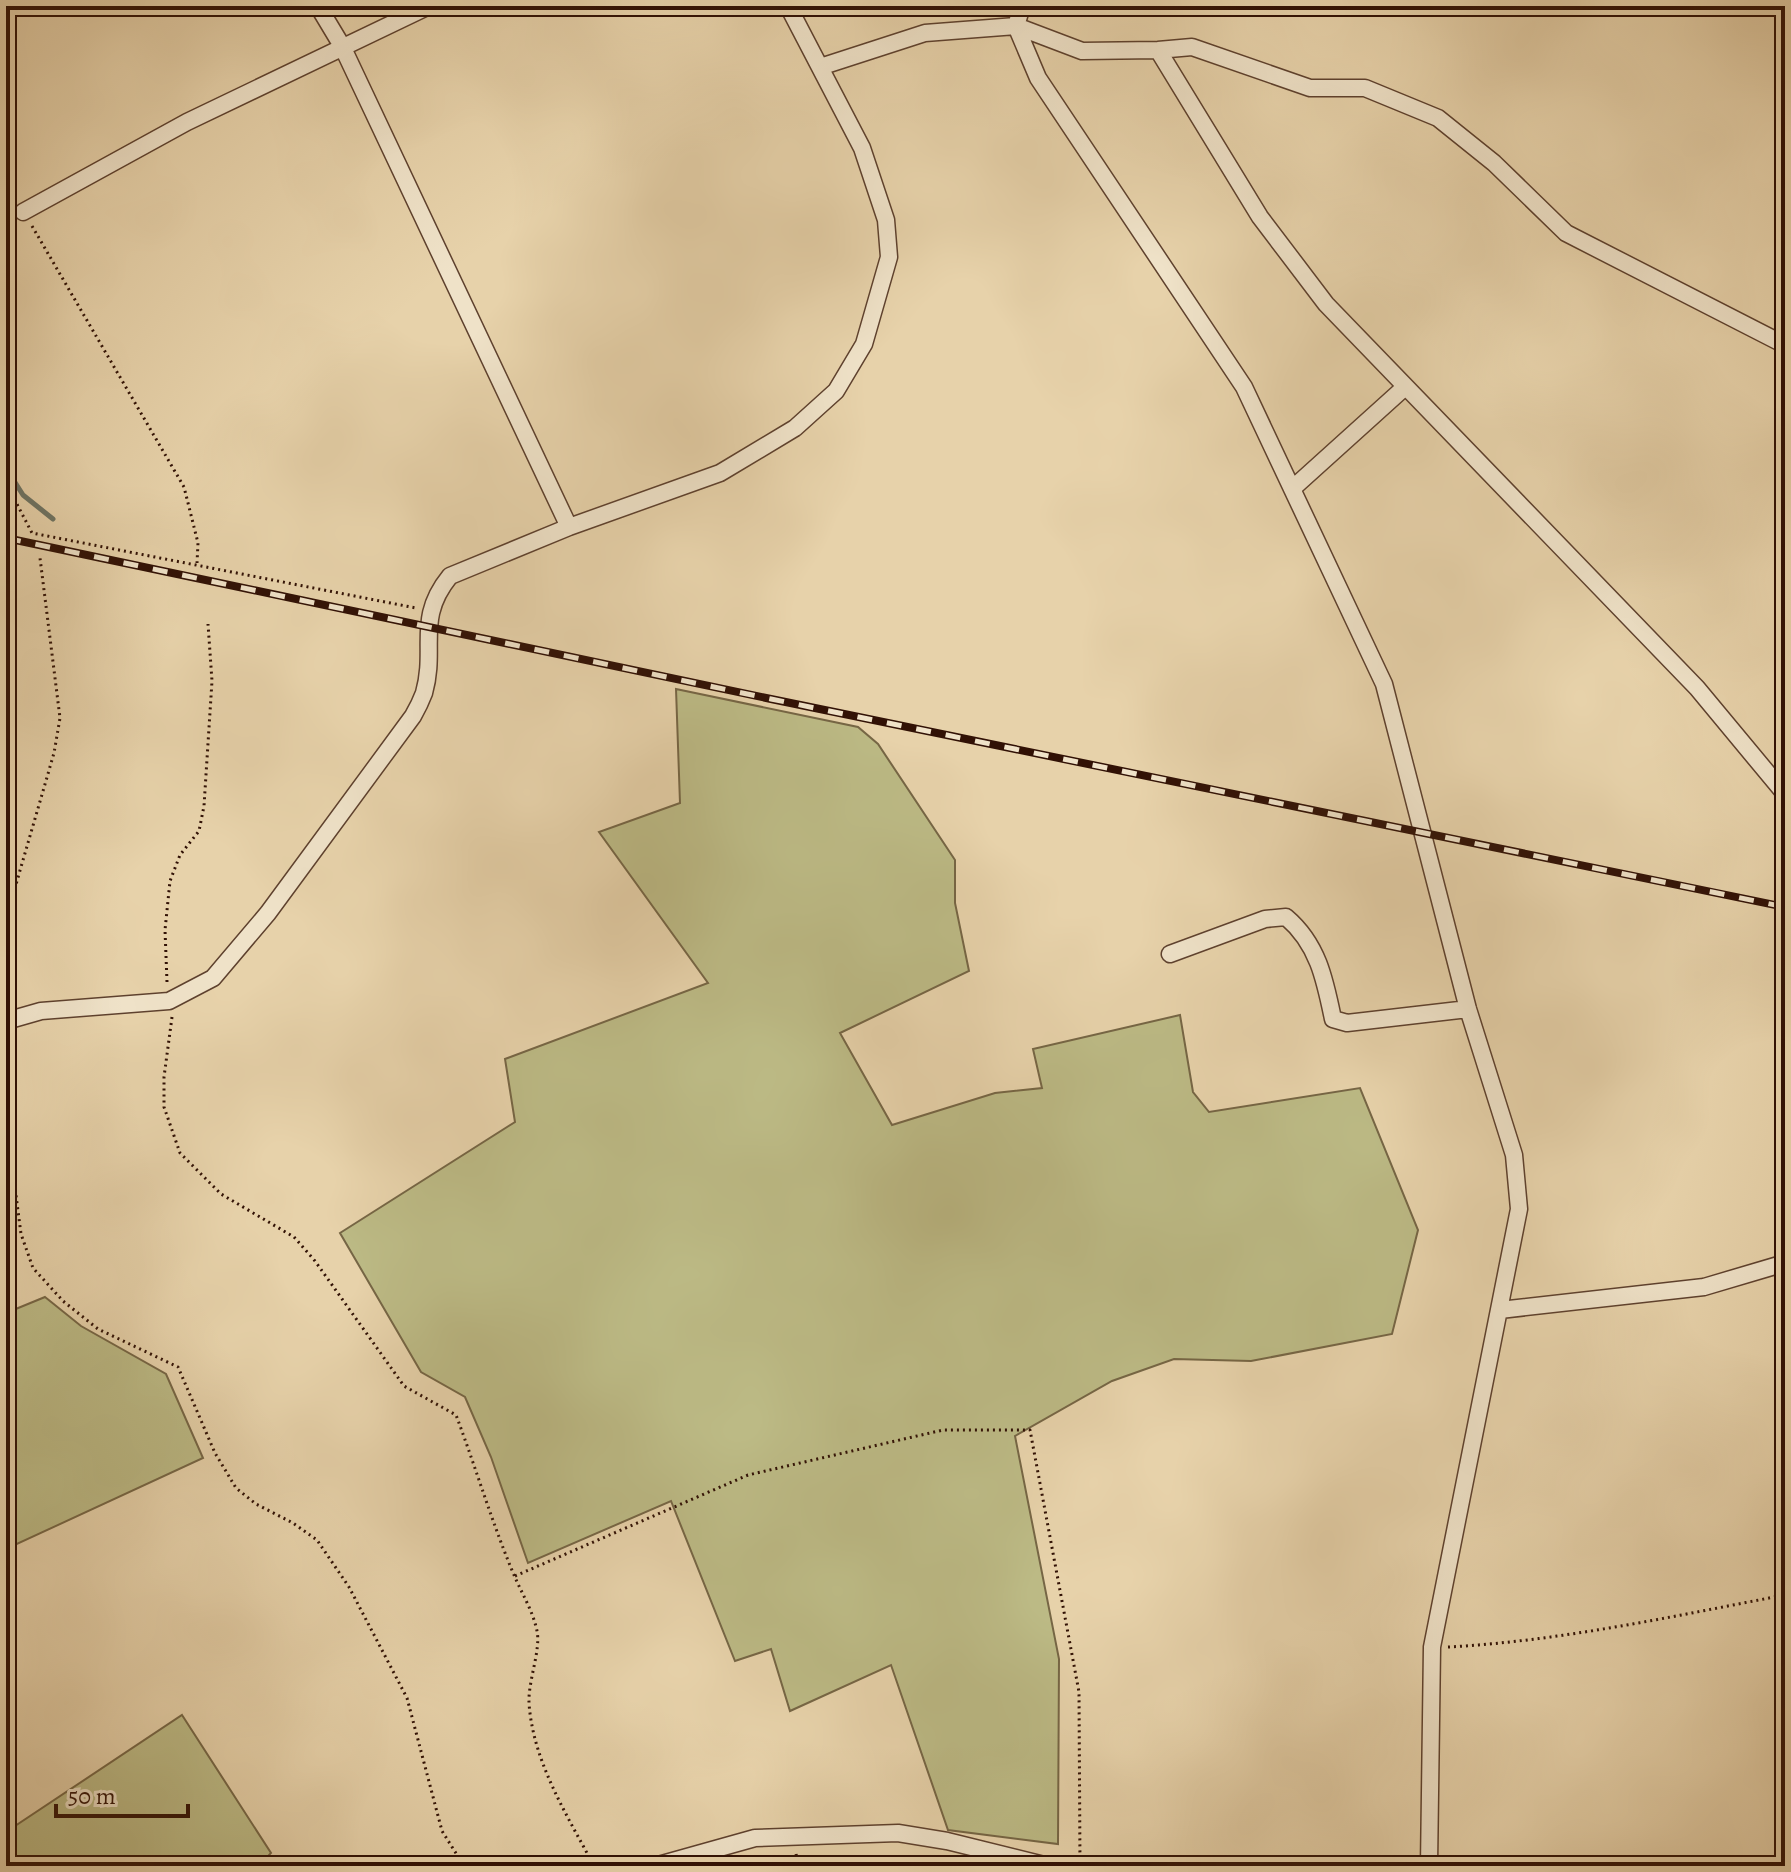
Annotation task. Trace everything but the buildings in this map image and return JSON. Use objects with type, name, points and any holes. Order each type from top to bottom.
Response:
[{"type":"street","points":[[318,6],[342,46],[569,527]]},
{"type":"street","points":[[23,212],[187,122],[429,6]]},
{"type":"street","points":[[9,1019],[41,1011],[169,1001],[213,978],[268,913],[413,716],[424,694],[430,611],[438,591],[450,576],[569,527],[720,473],[795,428],[836,391],[864,344],[889,257],[886,220],[862,148],[788,6]]},
{"type":"street","points":[[1022,6],[1016,26],[1038,78],[1244,387],[1384,684],[1468,1009],[1514,1155],[1519,1209],[1432,1647],[1429,1866]]},
{"type":"street","points":[[820,67],[925,33],[1016,26],[1082,51],[1192,47],[1310,88],[1365,88],[1438,118],[1494,163],[1566,233],[1785,345]]},
{"type":"street","points":[[1158,50],[1260,217],[1326,304],[1697,688],[1785,794]]},
{"type":"street","points":[[1292,489],[1405,387]]},
{"type":"street","points":[[1170,954],[1265,919],[1286,917],[1302,930],[1314,951],[1324,975],[1333,1019],[1347,1023],[1468,1009]]},
{"type":"street","points":[[1500,1310],[1704,1287],[1785,1263]]},
{"type":"street","points":[[655,1866],[755,1838],[898,1833],[947,1841],[1048,1866]]},
{"type":"path","points":[[6,193],[50,252],[184,487],[198,543],[197,563]]},
{"type":"path","points":[[6,483],[32,533],[430,611]]},
{"type":"path","points":[[9,1019],[8,912],[54,753],[60,718],[40,558]]},
{"type":"path","points":[[208,624],[212,681],[204,806],[199,831],[180,855],[170,881],[165,930],[165,974],[173,1013],[164,1077],[164,1107],[180,1153],[221,1194],[294,1237],[315,1261],[404,1386],[456,1415],[538,1635],[529,1687],[530,1716],[538,1752],[556,1795],[594,1866]]},
{"type":"path","points":[[6,1118],[21,1234],[33,1268],[63,1301],[98,1329],[178,1367],[215,1453],[236,1488],[256,1504],[293,1523],[317,1540],[349,1587],[407,1698],[442,1831],[464,1866]]},
{"type":"path","points":[[515,1576],[748,1475],[943,1430],[1030,1430],[1079,1692],[1080,1866]]},
{"type":"path","points":[[1432,1647],[1486,1645],[1657,1619],[1785,1595]]},
{"type":"shaded area","points":[[676,689],[858,727],[878,744],[955,860],[955,903],[969,971],[840,1033],[892,1125],[995,1093],[1042,1088],[1033,1049],[1180,1015],[1193,1092],[1209,1112],[1360,1088],[1418,1230],[1392,1334],[1251,1361],[1174,1359],[1112,1381],[1015,1436],[1059,1659],[1058,1844],[948,1830],[891,1665],[790,1711],[771,1649],[735,1661],[671,1501],[528,1563],[491,1457],[465,1397],[421,1372],[340,1233],[515,1122],[505,1059],[708,983],[599,832],[680,803]]},
{"type":"shaded area","points":[[45,1297],[81,1326],[166,1374],[203,1458],[6,1549],[6,1313]]},
{"type":"shaded area","points":[[182,1715],[271,1853],[259,1866],[6,1866],[6,1832]]},
{"type":"waterway","points":[[6,468],[23,495],[53,519]]},
{"type":"railway","points":[[6,538],[1785,907]]}]
